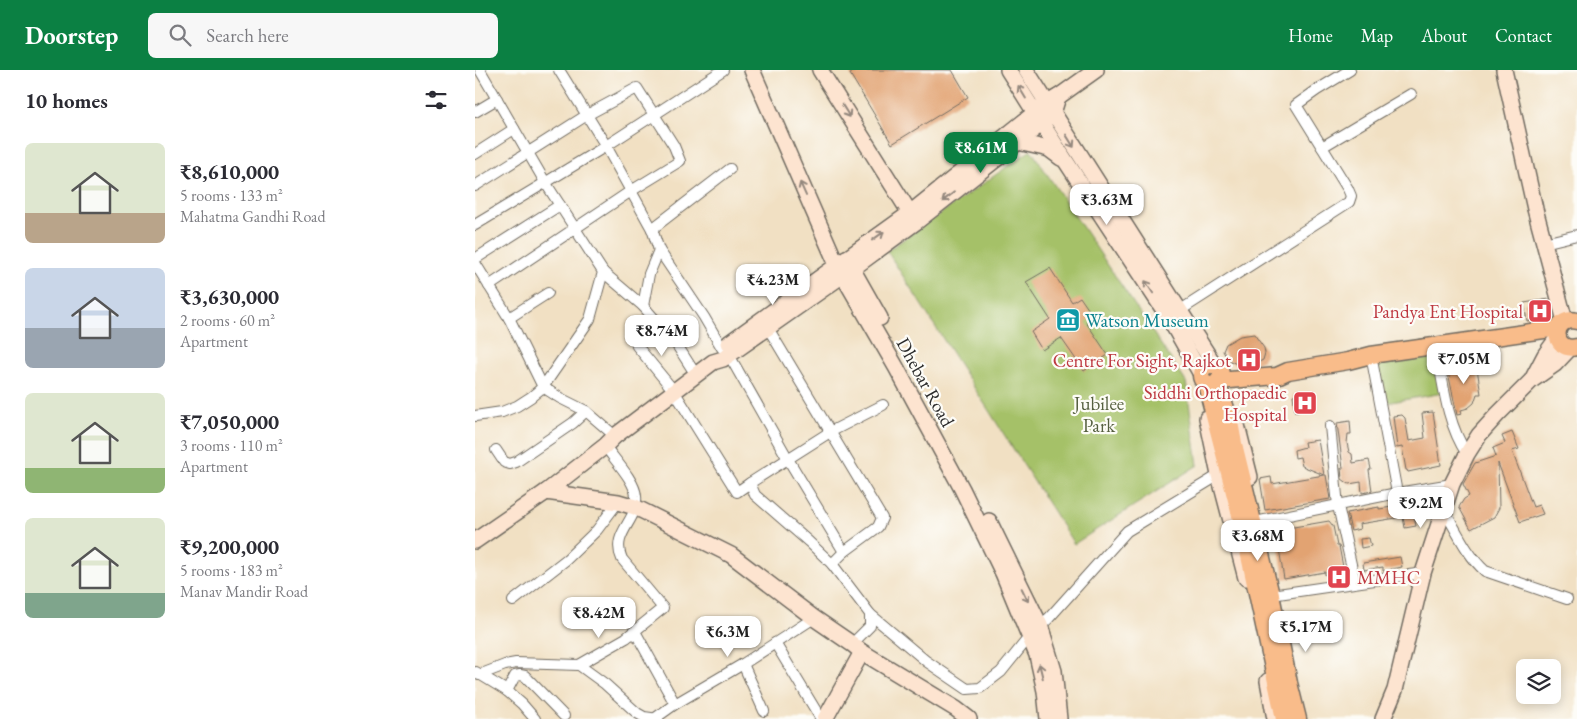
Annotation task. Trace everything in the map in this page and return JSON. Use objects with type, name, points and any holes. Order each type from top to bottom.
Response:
[{"type":"main road","points":[[1284,719],[1213,377],[1277,376],[1288,371],[1436,345],[1567,334]]},
{"type":"main road","points":[[1223,420],[1235,444],[1298,719]]},
{"type":"street","points":[[481,70],[545,182],[603,272],[643,306],[675,342],[696,374]]},
{"type":"street","points":[[559,70],[606,146],[652,229],[659,250],[704,317],[844,552]]},
{"type":"street","points":[[475,225],[606,146],[723,70]]},
{"type":"street","name":"Dhebar Road","points":[[752,70],[845,267],[971,485],[1054,671],[1059,719]]},
{"type":"street","points":[[820,70],[913,218]]},
{"type":"street","points":[[1008,70],[1065,160],[1175,314]]},
{"type":"street","points":[[1026,70],[1053,104],[1145,258],[1175,314],[1213,377]]},
{"type":"street","points":[[913,218],[1095,70]]},
{"type":"street","points":[[1175,314],[1349,202],[1351,196],[1348,189],[1296,105],[1350,70]]},
{"type":"street","points":[[1383,719],[1395,690],[1423,573],[1451,484],[1479,435],[1532,380],[1555,364],[1567,334],[1535,209],[1504,70]]},
{"type":"street","points":[[475,186],[587,115],[637,88],[674,146],[679,161],[489,286]]},
{"type":"street","points":[[1322,147],[1411,94]]},
{"type":"street","points":[[475,112],[497,99]]},
{"type":"street","points":[[725,352],[1018,142],[1038,118]]},
{"type":"street","points":[[475,154],[514,129]]},
{"type":"street","points":[[1018,142],[1049,150],[1065,160]]},
{"type":"street","points":[[652,229],[730,169]]},
{"type":"street","points":[[475,258],[560,204]]},
{"type":"street","points":[[1544,243],[1577,235]]},
{"type":"street","points":[[643,306],[649,274],[659,250]]},
{"type":"street","points":[[475,263],[509,318],[543,387],[586,411],[610,441],[633,485],[636,496],[635,507],[619,539],[619,552],[622,559],[663,608],[631,634],[579,665],[516,663],[477,673]]},
{"type":"street","points":[[475,542],[546,492],[713,362],[717,352],[725,352],[768,328],[845,267]]},
{"type":"street","points":[[475,416],[502,412],[531,397],[543,387],[590,319],[603,272]]},
{"type":"street","points":[[509,318],[548,294]]},
{"type":"street","points":[[659,324],[637,346],[673,392],[737,492],[830,432],[883,405]]},
{"type":"street","points":[[768,328],[882,518],[878,527],[844,552],[832,564]]},
{"type":"street","points":[[1436,345],[1456,435],[1467,454]]},
{"type":"street","points":[[1371,355],[1397,493]]},
{"type":"street","points":[[1275,719],[1245,571],[1219,475],[1207,414],[1217,401],[1229,403],[1232,407],[1243,444],[1306,719]]},
{"type":"street","points":[[496,450],[504,462],[510,464],[516,462],[573,423],[586,411]]},
{"type":"street","points":[[1330,426],[1338,506],[1355,582]]},
{"type":"street","points":[[750,483],[755,495],[832,564],[870,614],[926,661],[967,689],[980,688],[1001,672],[1035,631],[1049,618],[1127,531],[1219,475]]},
{"type":"street","points":[[1260,521],[1451,484]]},
{"type":"street","points":[[546,492],[618,502],[635,507],[731,555],[857,648],[969,719]]},
{"type":"street","points":[[513,601],[567,559],[597,530],[618,502]]},
{"type":"street","points":[[1443,508],[1470,554],[1485,571],[1567,599]]},
{"type":"street","points":[[1278,594],[1423,573]]},
{"type":"street","points":[[823,719],[857,648],[870,626],[870,614]]},
{"type":"street","points":[[654,718],[814,618]]},
{"type":"street","name":"Dhebar Road","points":[[1035,631],[1048,719]]},
{"type":"street","points":[[631,634],[637,635],[675,704]]},
{"type":"street","points":[[775,643],[823,719]]},
{"type":"street","points":[[743,664],[764,711]]},
{"type":"street","points":[[579,665],[605,684],[637,713],[645,717],[658,719]]},
{"type":"street","points":[[477,673],[507,691],[535,719]]},
{"type":"street","points":[[507,691],[515,676],[520,674],[525,676],[564,716]]},
{"type":"green space","name":"Jubilee Park","points":[[1031,150],[1186,382],[1198,465],[1074,544],[887,251]]},
{"type":"green space","points":[[1436,345],[1443,393],[1380,404],[1371,355]]},
{"type":"building","points":[[857,70],[952,70],[968,97],[892,144],[850,74]]},
{"type":"building","name":"Watson Museum","points":[[1050,268],[1072,302],[1080,297],[1093,316],[1086,322],[1108,355],[1084,371],[1061,338],[1042,350],[1031,332],[1050,319],[1026,282]]},
{"type":"building","points":[[1549,299],[1553,317],[1527,321],[1524,303]]},
{"type":"building","points":[[1254,334],[1264,348],[1263,360],[1249,367],[1241,366],[1228,360],[1223,351],[1226,344],[1240,336]]},
{"type":"building","points":[[1476,362],[1481,394],[1477,394],[1474,403],[1468,408],[1461,410],[1462,414],[1457,415],[1447,367]]},
{"type":"building","points":[[1313,392],[1315,410],[1295,412],[1293,395]]},
{"type":"building","points":[[1433,412],[1441,465],[1408,472],[1402,447],[1397,448],[1393,416],[1402,415],[1405,418],[1409,441],[1425,438],[1422,413]]},
{"type":"building","points":[[1350,421],[1351,434],[1348,434],[1347,443],[1349,452],[1352,454],[1353,463],[1369,460],[1372,491],[1362,493],[1361,482],[1349,484],[1342,479],[1341,468],[1343,468],[1337,423]]},
{"type":"building","points":[[1512,432],[1519,449],[1512,451],[1533,507],[1539,505],[1543,514],[1520,522],[1498,463],[1499,508],[1494,517],[1471,529],[1459,507],[1464,499],[1469,496],[1463,484],[1475,463],[1496,456],[1493,448],[1505,443],[1502,436]]},
{"type":"building","points":[[1318,440],[1324,475],[1302,466],[1300,457],[1295,458],[1294,450],[1305,447],[1304,442]]},
{"type":"building","points":[[1326,475],[1330,499],[1265,510],[1260,479],[1271,477],[1272,484]]},
{"type":"building","points":[[1412,504],[1416,526],[1405,528],[1403,517],[1359,524],[1360,529],[1351,531],[1347,513],[1379,507],[1379,509]]},
{"type":"building","points":[[1329,521],[1333,526],[1337,546],[1339,546],[1344,572],[1325,575],[1325,572],[1284,579],[1276,530]]},
{"type":"building","points":[[1369,538],[1371,546],[1361,548],[1360,539]]},
{"type":"building","points":[[1400,557],[1402,567],[1383,571],[1383,567],[1364,570],[1363,563]]},
{"type":"place","name":"Pandya Ent Hospital","points":[[1540,311]]},
{"type":"place","name":"Watson Museum","points":[[1068,320]]},
{"type":"place","name":"Centre For Sight, Rajkot","points":[[1249,360]]},
{"type":"place","name":"Siddhi Orthopaedic Hospital","points":[[1305,403]]},
{"type":"place","name":"MMHC","points":[[1339,577]]}]
